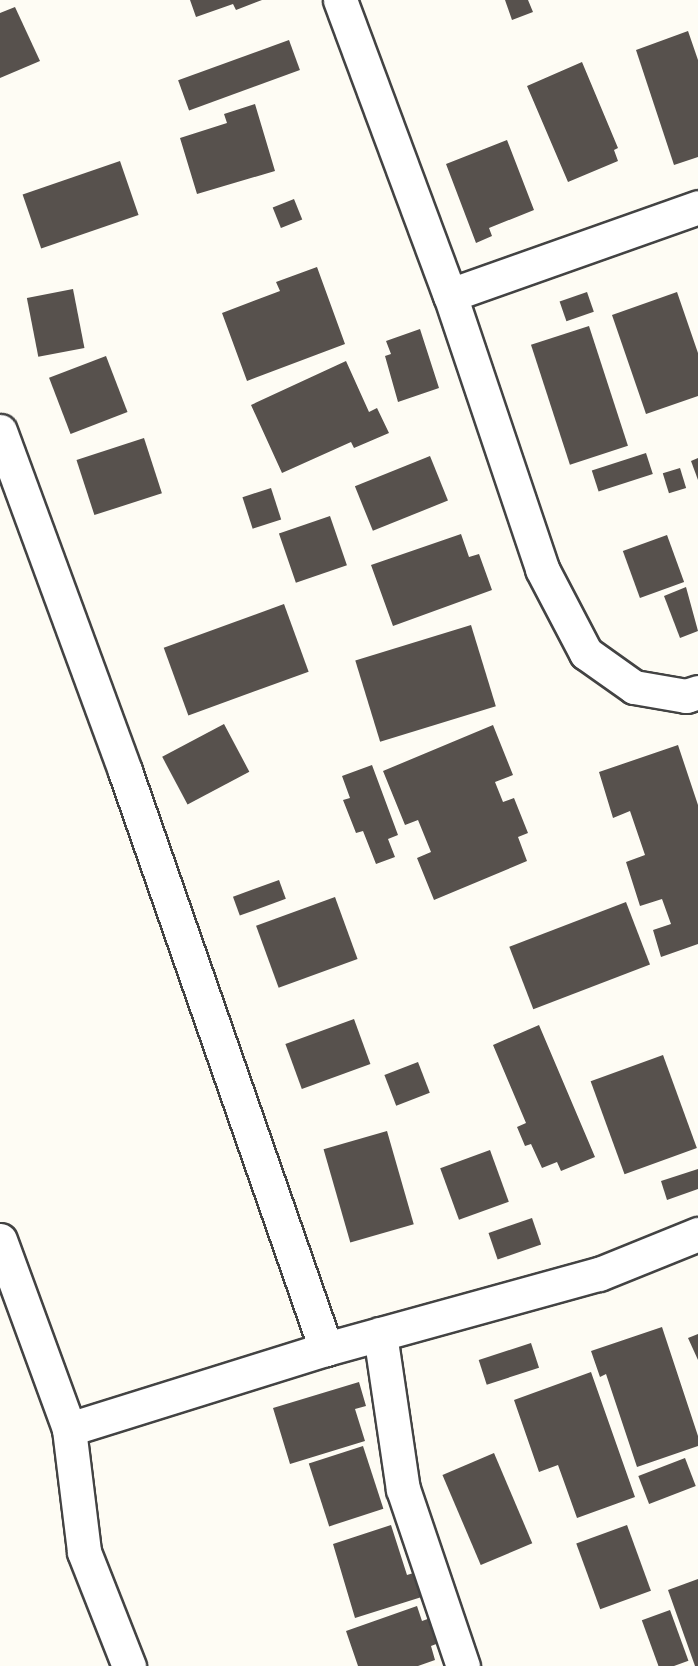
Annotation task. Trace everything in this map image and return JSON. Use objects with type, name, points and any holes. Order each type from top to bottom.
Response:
[{"type":"street","points":[[340,0],[450,295],[542,569],[586,653],[634,687],[686,696],[698,692]]},
{"type":"street","points":[[450,295],[698,207]]},
{"type":"street","points":[[0,431],[125,771],[326,1350]]},
{"type":"street","points":[[69,1429],[380,1334],[599,1274],[698,1233]]},
{"type":"street","points":[[0,1240],[69,1429],[84,1552],[129,1666]]},
{"type":"street","points":[[380,1334],[403,1489],[463,1666]]},
{"type":"building","points":[[190,0],[262,0],[236,10],[233,4],[196,17]]},
{"type":"building","points":[[505,0],[528,0],[533,12],[512,20]]},
{"type":"building","points":[[15,7],[40,61],[0,78],[0,13]]},
{"type":"building","points":[[688,31],[698,60],[698,157],[674,165],[636,50]]},
{"type":"building","points":[[289,40],[300,70],[189,110],[178,80]]},
{"type":"building","points":[[582,62],[618,148],[614,150],[618,161],[568,182],[527,86]]},
{"type":"building","points":[[255,104],[275,171],[197,194],[180,138],[227,123],[224,114]]},
{"type":"building","points":[[507,140],[534,210],[489,228],[492,236],[476,243],[446,164]]},
{"type":"building","points":[[120,161],[139,215],[41,248],[23,195]]},
{"type":"building","points":[[294,199],[302,219],[281,228],[273,208]]},
{"type":"building","points":[[317,267],[345,344],[247,381],[222,313],[280,291],[276,282]]},
{"type":"building","points":[[73,289],[84,348],[38,357],[27,298]]},
{"type":"building","points":[[587,292],[594,312],[566,321],[560,301]]},
{"type":"building","points":[[677,292],[698,353],[698,396],[646,414],[612,315]]},
{"type":"building","points":[[589,326],[628,446],[570,465],[531,345]]},
{"type":"building","points":[[420,329],[439,388],[398,402],[385,356],[391,354],[386,341]]},
{"type":"building","points":[[106,356],[128,412],[71,434],[49,378]]},
{"type":"building","points":[[346,361],[369,412],[377,408],[389,433],[354,448],[351,442],[282,473],[251,405]]},
{"type":"building","points":[[144,438],[162,493],[94,515],[76,460]]},
{"type":"building","points":[[646,453],[653,474],[599,492],[592,471]]},
{"type":"building","points":[[430,456],[448,501],[373,531],[355,486]]},
{"type":"building","points":[[698,458],[698,480],[691,461]]},
{"type":"building","points":[[680,468],[686,488],[669,493],[663,473]]},
{"type":"building","points":[[271,488],[281,519],[253,529],[242,497]]},
{"type":"building","points":[[330,516],[347,565],[296,583],[279,534]]},
{"type":"building","points":[[461,534],[469,557],[479,554],[492,590],[393,626],[371,565]]},
{"type":"building","points":[[667,535],[684,582],[640,598],[623,551]]},
{"type":"building","points":[[686,587],[698,631],[680,638],[664,596]]},
{"type":"building","points":[[284,604],[309,672],[188,715],[164,648]]},
{"type":"building","points":[[471,625],[496,706],[380,742],[355,660]]},
{"type":"building","points":[[224,724],[249,772],[188,805],[162,757]]},
{"type":"building","points":[[493,725],[513,775],[495,782],[503,802],[514,798],[528,833],[518,837],[527,861],[434,900],[417,858],[431,852],[418,820],[405,825],[383,771]]},
{"type":"building","points":[[678,745],[698,805],[698,944],[661,957],[653,930],[671,924],[662,899],[640,906],[626,862],[645,855],[630,811],[613,818],[599,772]]},
{"type":"building","points":[[372,765],[398,835],[388,839],[395,857],[376,864],[363,831],[356,833],[343,800],[350,798],[342,776]]},
{"type":"building","points":[[279,880],[286,899],[240,916],[233,897]]},
{"type":"building","points":[[335,897],[358,959],[279,988],[256,926]]},
{"type":"building","points":[[626,902],[650,965],[533,1009],[509,947]]},
{"type":"building","points":[[354,1019],[370,1064],[302,1089],[285,1044]]},
{"type":"building","points":[[539,1025],[595,1157],[561,1171],[557,1162],[542,1168],[531,1144],[525,1146],[517,1127],[526,1123],[493,1045]]},
{"type":"building","points":[[663,1055],[697,1148],[625,1174],[591,1081]]},
{"type":"building","points":[[418,1062],[430,1093],[396,1106],[384,1075]]},
{"type":"building","points":[[387,1131],[414,1224],[350,1242],[324,1149]]},
{"type":"building","points":[[490,1150],[509,1202],[459,1220],[440,1168]]},
{"type":"building","points":[[698,1169],[698,1189],[667,1200],[661,1181]]},
{"type":"building","points":[[532,1218],[541,1244],[498,1259],[489,1233]]},
{"type":"building","points":[[662,1327],[698,1436],[698,1446],[637,1467],[606,1374],[600,1377],[591,1351]]},
{"type":"building","points":[[698,1334],[698,1360],[688,1338]]},
{"type":"building","points":[[531,1343],[539,1368],[487,1385],[479,1360]]},
{"type":"building","points":[[591,1372],[635,1497],[577,1518],[558,1465],[539,1472],[514,1400]]},
{"type":"building","points":[[359,1382],[366,1406],[355,1409],[365,1441],[290,1464],[273,1408]]},
{"type":"building","points":[[363,1446],[383,1509],[329,1526],[309,1464]]},
{"type":"building","points":[[494,1453],[532,1543],[481,1565],[442,1475]]},
{"type":"building","points":[[685,1458],[696,1486],[649,1504],[638,1476]]},
{"type":"building","points":[[391,1525],[407,1575],[420,1571],[428,1595],[355,1618],[333,1544]]},
{"type":"building","points":[[627,1525],[651,1591],[600,1609],[576,1543]]},
{"type":"building","points":[[698,1579],[698,1666],[695,1666],[668,1590]]},
{"type":"building","points":[[417,1606],[422,1621],[436,1616],[444,1641],[431,1646],[435,1660],[418,1666],[358,1666],[346,1631]]},
{"type":"building","points":[[670,1610],[688,1661],[674,1666],[658,1666],[642,1620]]}]
